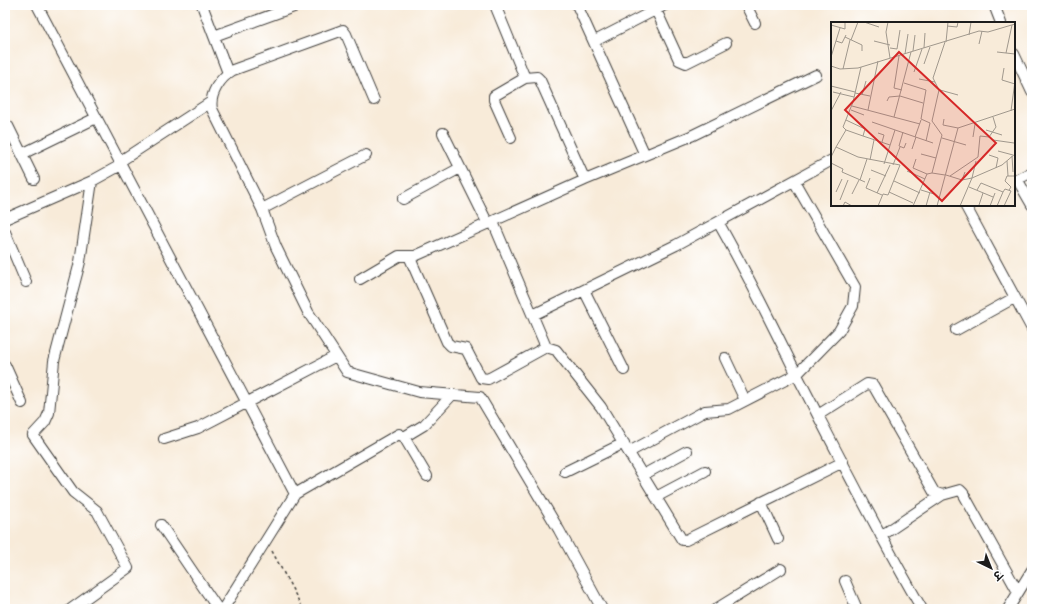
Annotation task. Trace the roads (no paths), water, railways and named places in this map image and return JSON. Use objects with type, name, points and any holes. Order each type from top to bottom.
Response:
[{"type":"street","points":[[37,5],[296,494]]},
{"type":"street","points":[[202,5],[228,73]]},
{"type":"street","points":[[214,36],[299,5]]},
{"type":"street","points":[[495,5],[525,78]]},
{"type":"street","points":[[577,5],[595,41],[645,155]]},
{"type":"street","points":[[746,5],[755,23]]},
{"type":"street","points":[[994,5],[1001,22]]},
{"type":"street","points":[[595,41],[661,7],[679,60],[682,63],[686,63],[726,43]]},
{"type":"street","points":[[374,100],[343,30],[331,33],[228,73],[215,90],[211,102],[212,109],[262,209],[276,247],[308,312],[347,372],[419,392],[477,396],[484,401],[559,530],[602,609]]},
{"type":"street","points":[[1015,57],[1032,92]]},
{"type":"street","points":[[360,279],[399,256],[415,256],[585,180],[691,136],[816,75]]},
{"type":"street","points":[[511,138],[494,100],[494,96],[525,78],[533,76],[540,80],[585,180]]},
{"type":"street","points":[[5,219],[92,181],[211,102]]},
{"type":"street","points":[[22,154],[96,118]]},
{"type":"street","points":[[8,126],[34,179]]},
{"type":"street","points":[[443,133],[460,168],[491,223],[546,347]]},
{"type":"street","points":[[262,209],[366,154]]},
{"type":"street","points":[[533,315],[676,245],[831,161]]},
{"type":"street","points":[[403,199],[460,168]]},
{"type":"street","points":[[1032,172],[1016,180],[1032,205]]},
{"type":"street","points":[[71,609],[128,568],[96,511],[73,492],[33,435],[45,422],[49,413],[54,362],[80,262],[92,181]]},
{"type":"street","points":[[629,452],[705,411],[726,410],[797,374],[839,331],[853,306],[855,287],[794,181]]},
{"type":"street","points":[[970,207],[1014,298],[1032,329]]},
{"type":"street","points":[[718,222],[745,268],[818,415],[881,536],[922,609]]},
{"type":"street","points":[[5,232],[26,282]]},
{"type":"street","points":[[409,256],[447,342],[452,346],[466,349],[481,378],[485,379]]},
{"type":"street","points":[[584,290],[624,370]]},
{"type":"street","points":[[956,330],[1014,298]]},
{"type":"street","points":[[477,396],[485,379],[546,347],[556,350],[601,407],[644,475],[682,540],[686,540],[843,462]]},
{"type":"street","points":[[164,440],[198,428],[336,356]]},
{"type":"street","points":[[725,358],[745,400]]},
{"type":"street","points":[[5,365],[22,403]]},
{"type":"street","points":[[818,415],[867,384],[873,385],[930,488],[934,492],[942,495]]},
{"type":"street","points":[[404,437],[424,425],[453,394]]},
{"type":"street","points":[[224,609],[296,494],[398,434],[404,437],[426,476]]},
{"type":"street","points":[[565,472],[624,443]]},
{"type":"street","points":[[644,475],[687,451]]},
{"type":"street","points":[[656,497],[706,471]]},
{"type":"street","points":[[881,536],[942,495],[960,490],[1018,592]]},
{"type":"street","points":[[761,502],[778,539]]},
{"type":"street","points":[[161,525],[218,609]]},
{"type":"street","points":[[716,609],[781,569]]},
{"type":"street","points":[[1008,609],[1032,570]]},
{"type":"street","points":[[846,581],[858,609]]}]
